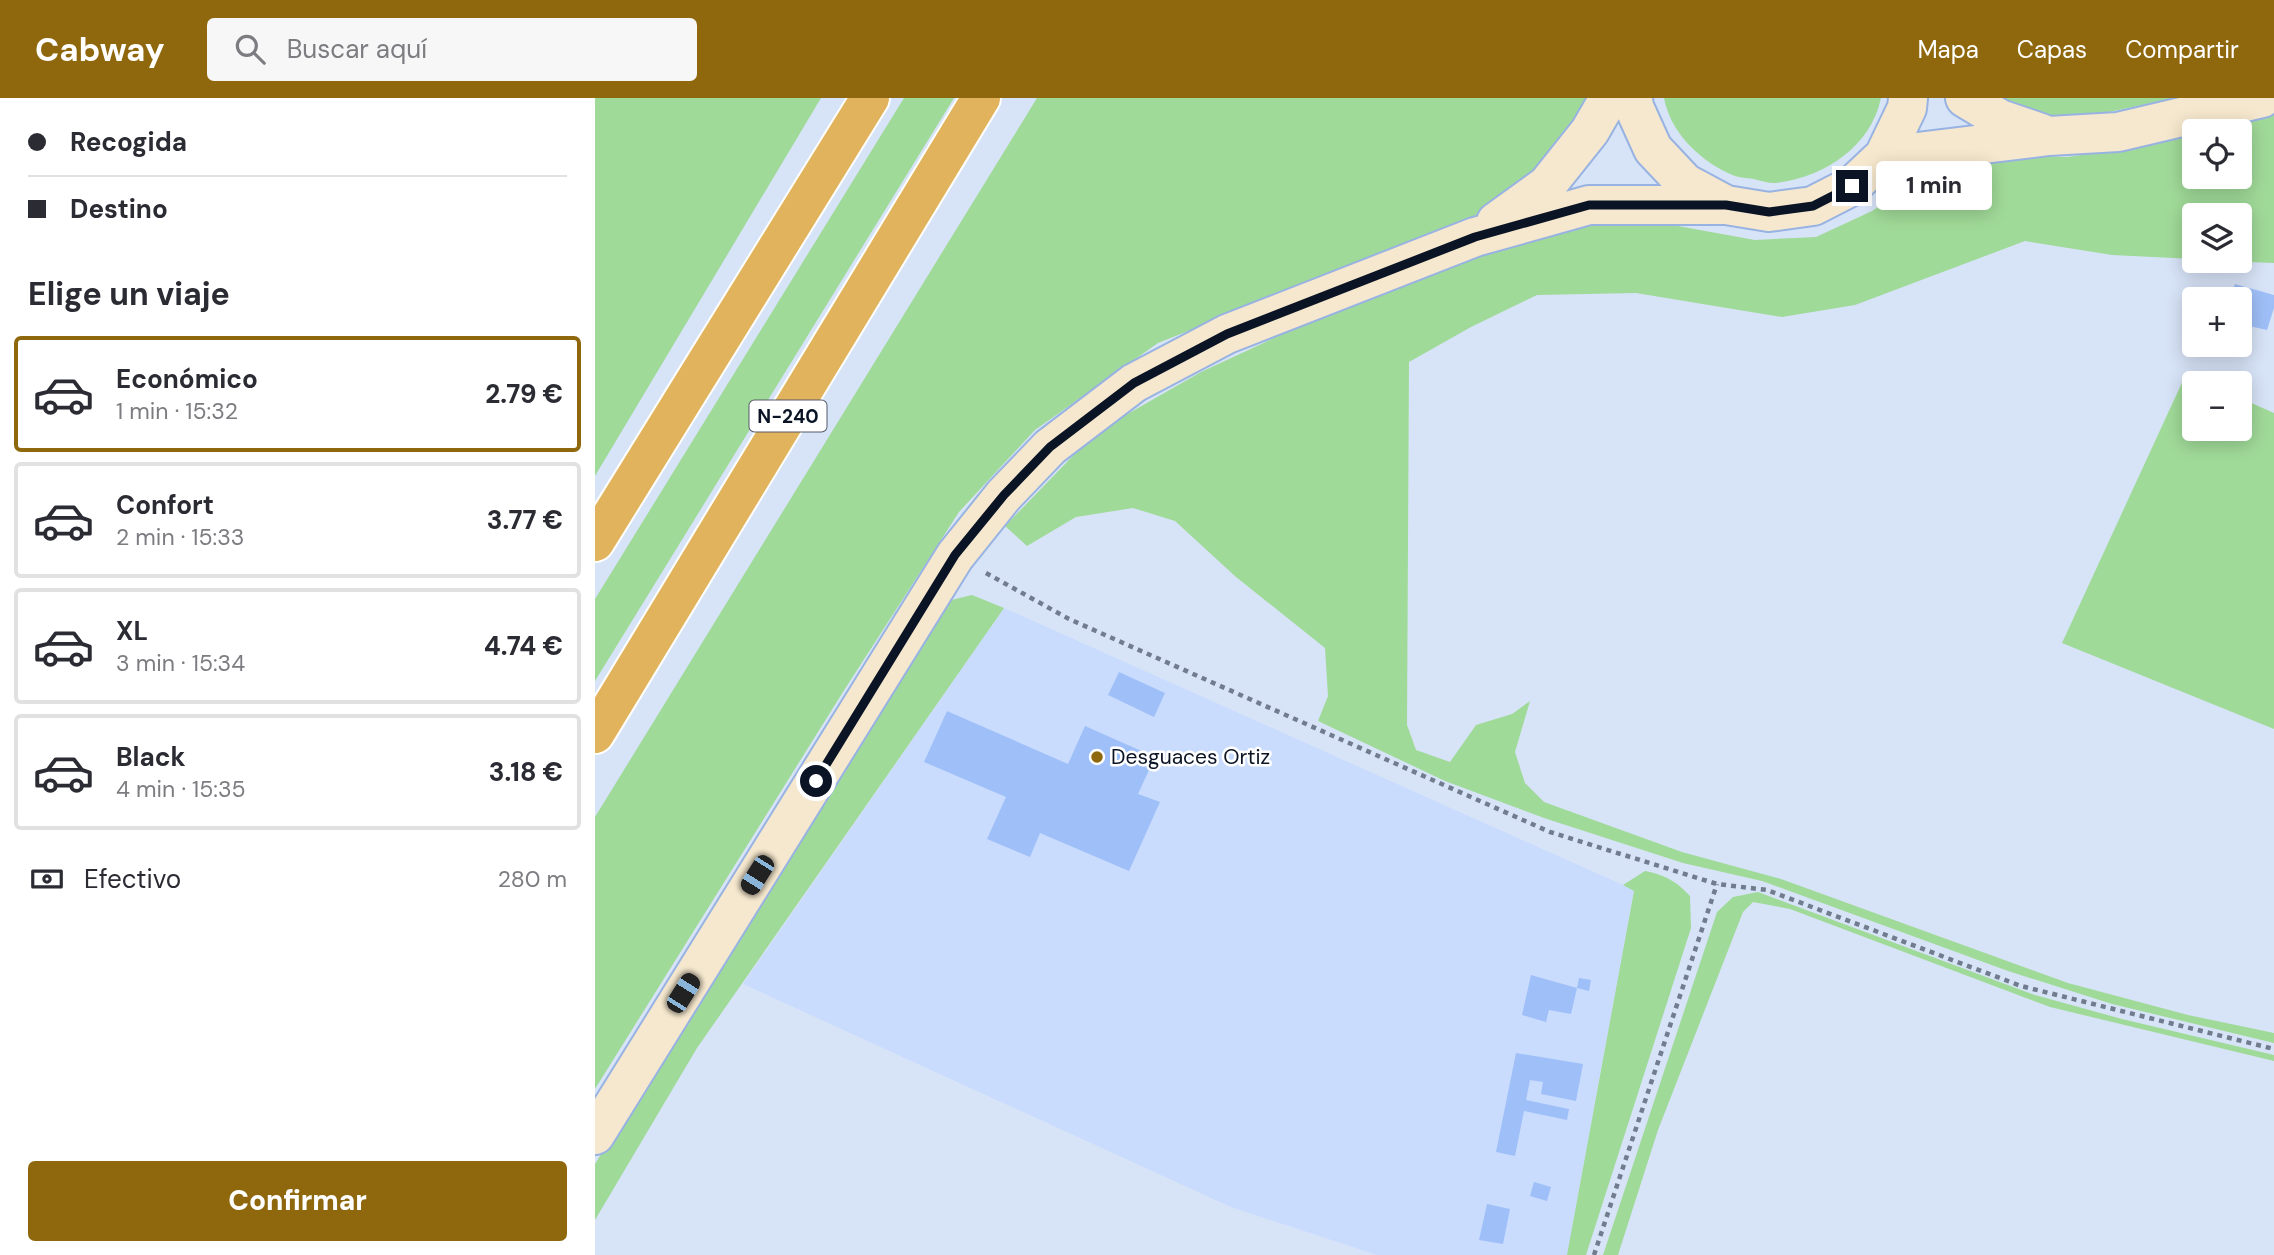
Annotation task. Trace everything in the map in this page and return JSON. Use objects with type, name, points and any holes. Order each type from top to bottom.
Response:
[{"type":"highway","points":[[595,542],[870,98]]},
{"type":"highway","name":"N-240","points":[[595,734],[982,98]]},
{"type":"street","points":[[1475,237],[1547,185],[1590,131],[1609,98]]},
{"type":"street","points":[[1633,98],[1634,107],[1653,149],[1685,183],[1726,205]]},
{"type":"street","points":[[595,1135],[955,555],[1004,495],[1050,447],[1134,383],[1227,334],[1475,237],[1589,205],[1726,205],[1769,212],[1813,206],[1852,186],[1884,156],[1907,108],[1908,98]]},
{"type":"street","points":[[1965,98],[2000,119],[2049,136]]},
{"type":"street","points":[[1884,156],[2049,136],[2119,132],[2262,98]]},
{"type":"path","points":[[955,555],[1069,619],[1550,832],[1717,884],[1767,890],[2021,986],[2274,1049]]},
{"type":"path","points":[[1594,1255],[1717,884]]},
{"type":"shaded area","name":"Desguaces Ortiz","points":[[1004,608],[1634,890],[1567,1255],[1377,1255],[1231,1207],[743,984]]},
{"type":"green space","points":[[595,98],[821,98],[595,476]]},
{"type":"green space","points":[[904,98],[954,98],[595,681],[595,599]]},
{"type":"green space","points":[[1037,98],[1590,98],[1523,191],[1452,227],[1158,343],[1035,430],[959,512],[595,1089],[595,817]]},
{"type":"green space","points":[[1664,98],[1881,98],[1876,116],[1867,131],[1842,157],[1810,174],[1775,183],[1734,175],[1706,160],[1679,133],[1672,122]]},
{"type":"green space","points":[[1991,98],[2176,98],[2085,117],[2027,116]]},
{"type":"green space","points":[[2274,115],[2274,263],[2252,262],[2252,203],[2182,203],[2182,258],[2112,255],[2025,241],[1855,305],[1782,317],[1636,293],[1537,295],[1471,327],[1409,362],[1407,725],[1416,750],[1450,762],[1476,725],[1512,714],[1530,701],[1515,752],[1525,783],[1544,802],[1682,852],[1781,879],[2068,983],[2188,1015],[2274,1033],[2274,1043],[2112,1004],[2008,971],[1762,881],[1683,863],[1544,818],[1445,781],[1318,721],[1328,696],[1325,648],[1236,577],[1175,521],[1133,508],[1076,517],[1027,546],[1005,526],[1096,432],[1201,372],[1362,297],[1574,222],[1645,220],[1755,240],[1816,237],[1872,211],[1939,168],[1991,155],[2067,157],[2129,148],[2182,136],[2182,189],[2252,189],[2252,120]]},
{"type":"green space","points":[[2182,383],[2182,441],[2252,441],[2252,403],[2274,413],[2274,729],[2062,643]]},
{"type":"green space","points":[[972,595],[1004,608],[697,1048],[595,1220],[595,1164],[947,601]]},
{"type":"green space","points":[[1645,871],[1670,879],[1690,896],[1691,928],[1586,1255],[1567,1255],[1634,891],[1623,885]]},
{"type":"green space","points":[[1758,892],[2035,995],[2274,1055],[2274,1061],[2050,1007],[1790,909],[1753,902],[1743,912],[1658,1130],[1618,1255],[1603,1255],[1717,912],[1733,897]]},
{"type":"building","points":[[2252,289],[2274,295],[2274,308],[2267,330],[2252,327]]},
{"type":"building","points":[[1119,672],[1165,693],[1154,717],[1108,695]]},
{"type":"building","points":[[947,711],[1068,764],[1085,726],[1155,757],[1138,794],[1160,802],[1129,871],[1040,833],[1030,857],[987,839],[1006,797],[924,762]]},
{"type":"building","points":[[1531,975],[1577,988],[1571,1014],[1549,1010],[1546,1022],[1522,1015]]},
{"type":"building","points":[[1579,978],[1591,980],[1589,991],[1577,988]]},
{"type":"building","points":[[1516,1053],[1583,1064],[1576,1101],[1541,1094],[1543,1082],[1530,1080],[1526,1100],[1569,1109],[1567,1120],[1524,1111],[1515,1156],[1496,1152]]},
{"type":"building","points":[[1534,1182],[1551,1187],[1547,1201],[1530,1196]]},
{"type":"building","points":[[1487,1204],[1510,1209],[1503,1244],[1479,1240]]},
{"type":"place","name":"Desguaces Ortiz","points":[[1097,757]]},
{"type":"route","points":[[816,781],[955,555],[1004,495],[1050,447],[1134,383],[1227,334],[1475,237],[1589,205],[1726,205],[1769,212],[1813,206],[1852,186]]}]
